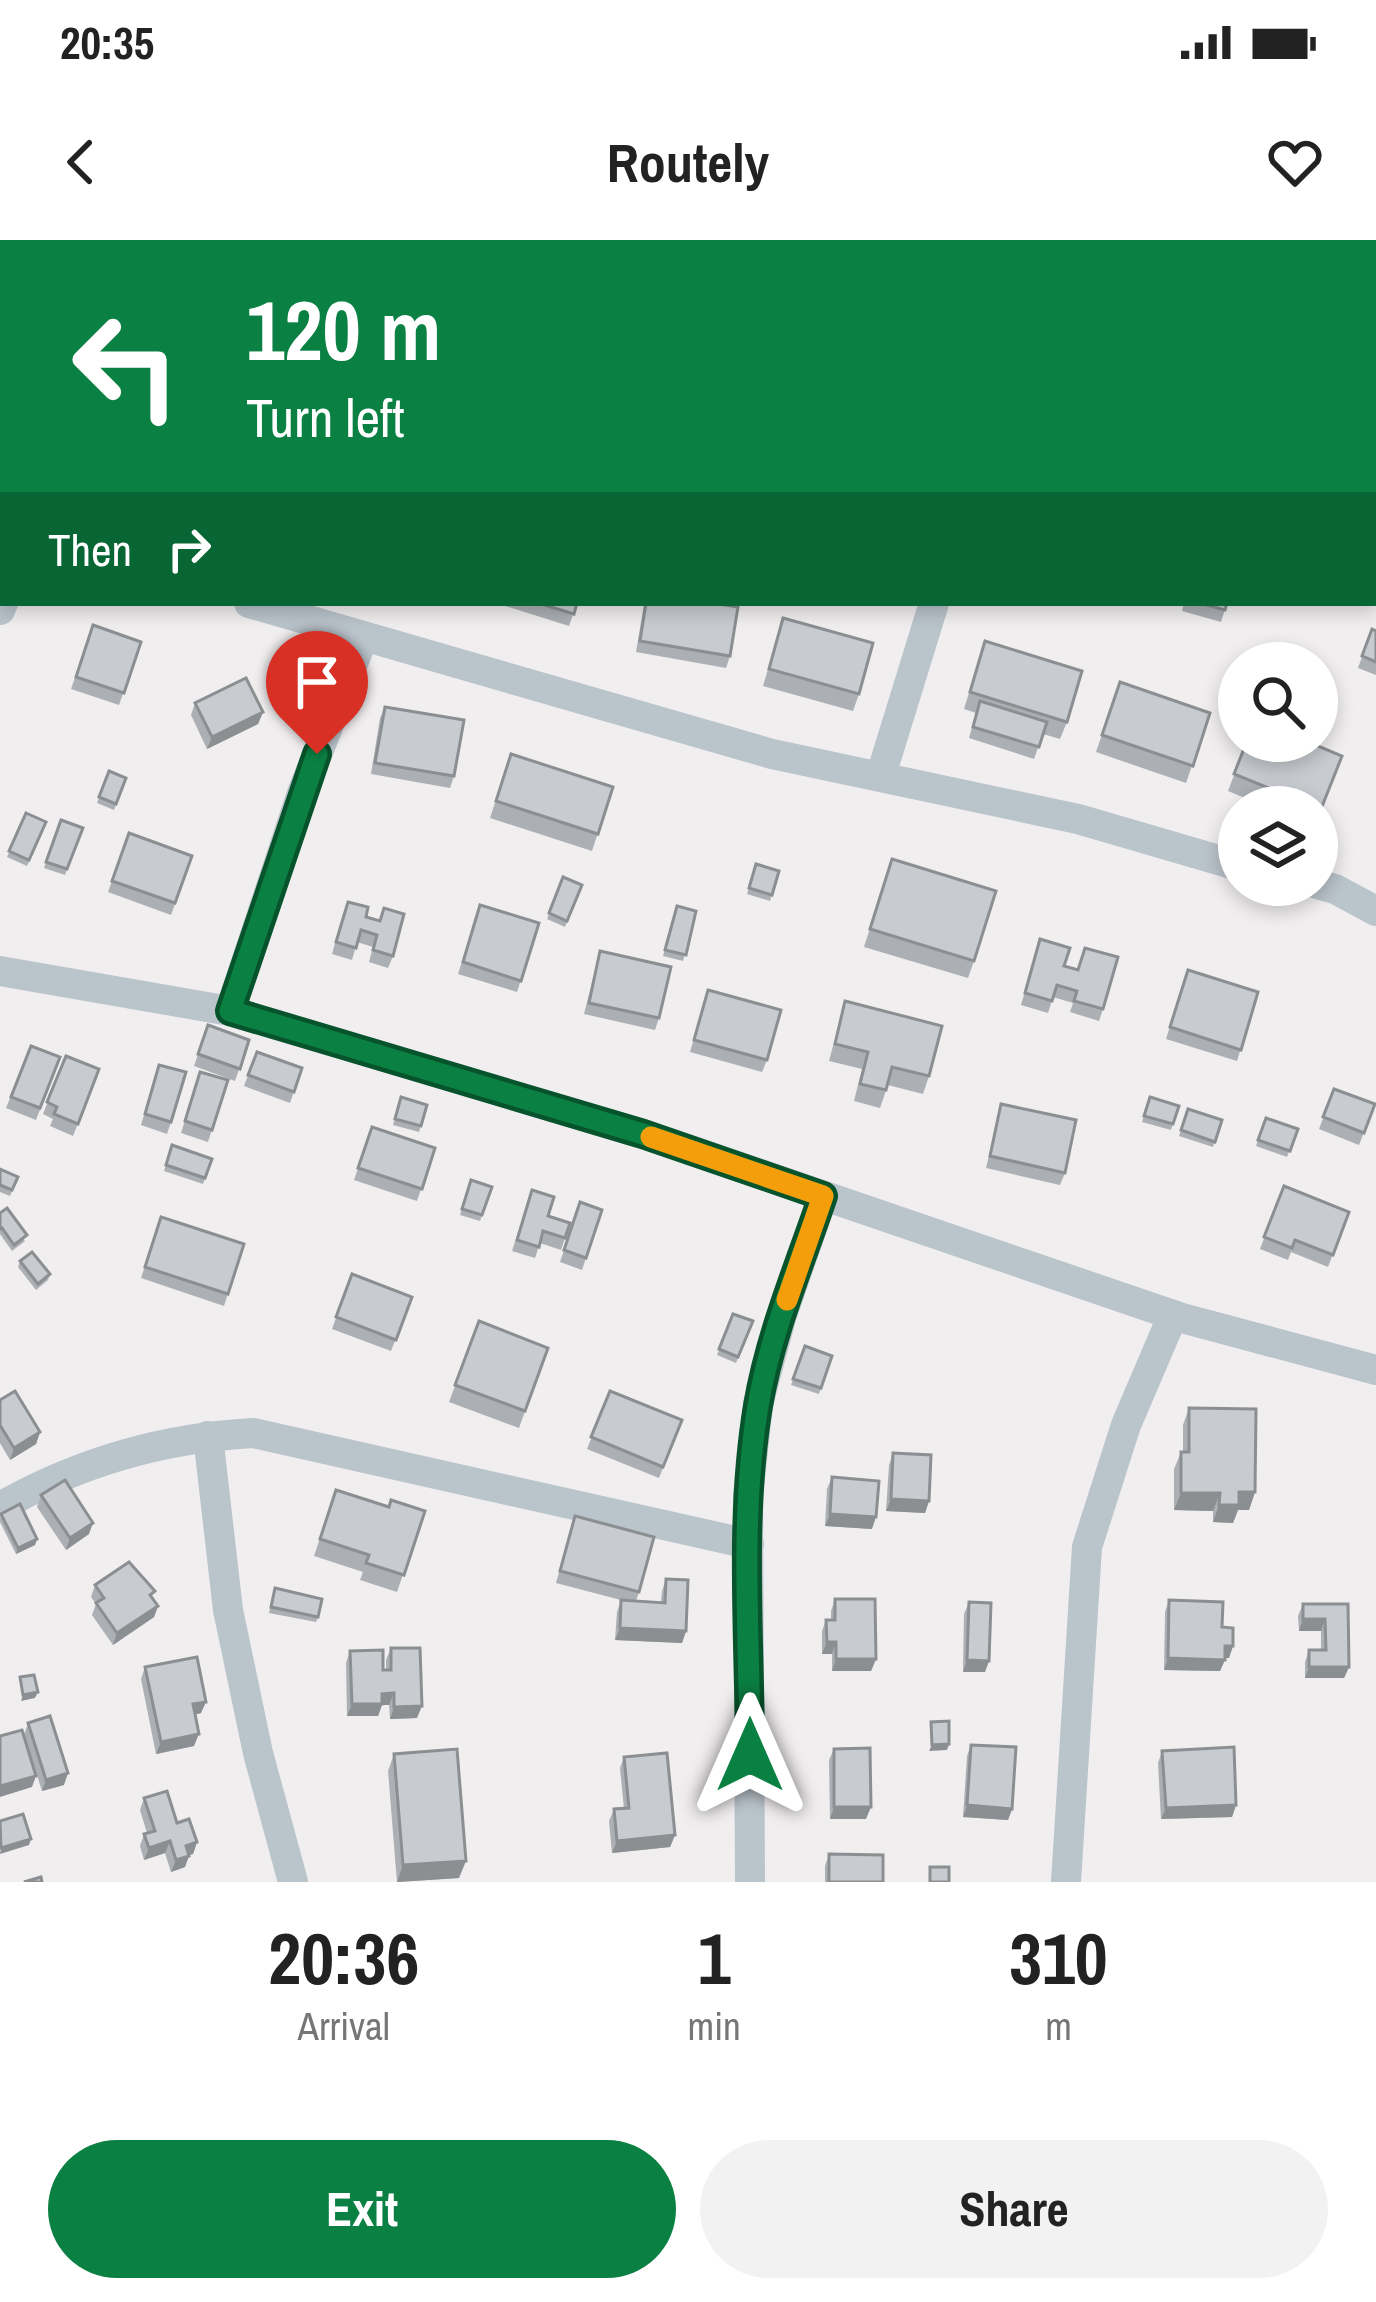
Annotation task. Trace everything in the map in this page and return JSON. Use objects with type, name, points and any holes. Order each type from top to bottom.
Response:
[{"type":"street","points":[[259,606],[772,754],[1078,819],[1218,860]]},
{"type":"street","points":[[881,775],[933,606]]},
{"type":"street","points":[[230,1011],[302,793],[362,638]]},
{"type":"street","points":[[1338,891],[1376,911]]},
{"type":"street","points":[[0,971],[230,1011],[643,1134],[1173,1315],[1376,1370]]},
{"type":"street","points":[[750,1882],[748,1496],[758,1404],[781,1318],[823,1196]]},
{"type":"street","points":[[1066,1882],[1088,1547],[1126,1425],[1173,1315]]},
{"type":"street","points":[[0,1507],[47,1480],[145,1446],[253,1433],[749,1544]]},
{"type":"street","points":[[208,1436],[228,1610],[292,1882]]},
{"type":"building","points":[[548,606],[576,606],[574,614]]},
{"type":"building","points":[[646,606],[738,607],[730,656],[640,641]]},
{"type":"building","points":[[783,618],[873,643],[859,694],[769,669]]},
{"type":"building","points":[[93,625],[141,642],[124,693],[76,677]]},
{"type":"building","points":[[1372,629],[1376,631],[1376,662],[1362,656]]},
{"type":"building","points":[[985,641],[1082,671],[1067,722],[970,692]]},
{"type":"building","points":[[246,678],[263,712],[212,737],[195,703]]},
{"type":"building","points":[[1120,682],[1210,713],[1193,766],[1102,735]]},
{"type":"building","points":[[980,701],[1047,722],[1039,747],[973,727]]},
{"type":"building","points":[[385,707],[464,720],[454,776],[375,763]]},
{"type":"building","points":[[511,754],[613,787],[598,834],[496,801]]},
{"type":"building","points":[[1338,754],[1342,756],[1330,786],[1264,786],[1234,774],[1239,762],[1338,762]]},
{"type":"building","points":[[109,771],[126,778],[116,804],[99,797]]},
{"type":"building","points":[[26,813],[46,822],[29,860],[9,851]]},
{"type":"building","points":[[61,820],[83,828],[67,869],[46,862]]},
{"type":"building","points":[[129,833],[192,856],[175,903],[112,881]]},
{"type":"building","points":[[892,859],[996,891],[974,961],[870,929]]},
{"type":"building","points":[[756,864],[779,871],[772,895],[749,888]]},
{"type":"building","points":[[563,877],[582,885],[567,921],[549,913]]},
{"type":"building","points":[[348,902],[368,907],[366,917],[380,921],[384,908],[404,914],[393,956],[373,950],[377,935],[361,930],[356,948],[336,942]]},
{"type":"building","points":[[480,905],[539,923],[521,981],[463,962]]},
{"type":"building","points":[[677,906],[696,911],[686,955],[665,950]]},
{"type":"building","points":[[1040,939],[1070,948],[1064,966],[1078,970],[1085,948],[1118,957],[1103,1009],[1074,1001],[1077,991],[1057,985],[1052,1001],[1025,993]]},
{"type":"building","points":[[600,951],[671,967],[659,1018],[589,1003]]},
{"type":"building","points":[[1188,970],[1258,992],[1241,1050],[1170,1027]]},
{"type":"building","points":[[708,990],[781,1010],[767,1060],[694,1040]]},
{"type":"building","points":[[845,1001],[942,1026],[929,1076],[892,1067],[886,1090],[860,1084],[868,1052],[835,1044]]},
{"type":"building","points":[[208,1025],[249,1040],[240,1069],[198,1054]]},
{"type":"building","points":[[31,1046],[60,1057],[40,1108],[11,1097]]},
{"type":"building","points":[[257,1052],[302,1068],[294,1092],[248,1075]]},
{"type":"building","points":[[66,1056],[99,1069],[78,1124],[54,1114],[57,1107],[47,1102]]},
{"type":"building","points":[[159,1065],[186,1072],[171,1122],[145,1114]]},
{"type":"building","points":[[200,1072],[228,1080],[212,1130],[185,1121]]},
{"type":"building","points":[[1334,1089],[1375,1104],[1364,1133],[1323,1117]]},
{"type":"building","points":[[401,1097],[427,1105],[421,1126],[395,1119]]},
{"type":"building","points":[[1150,1097],[1179,1106],[1173,1124],[1144,1116]]},
{"type":"building","points":[[1001,1104],[1076,1120],[1065,1173],[990,1156]]},
{"type":"building","points":[[1188,1109],[1222,1120],[1215,1142],[1181,1130]]},
{"type":"building","points":[[1266,1118],[1298,1129],[1290,1151],[1258,1140]]},
{"type":"building","points":[[372,1127],[435,1148],[422,1189],[358,1168]]},
{"type":"building","points":[[172,1145],[212,1159],[205,1178],[166,1165]]},
{"type":"building","points":[[0,1169],[18,1177],[12,1190],[0,1185]]},
{"type":"building","points":[[471,1180],[492,1187],[482,1215],[462,1209]]},
{"type":"building","points":[[1284,1186],[1349,1212],[1333,1255],[1295,1240],[1292,1248],[1264,1237]]},
{"type":"building","points":[[532,1190],[554,1197],[548,1216],[570,1223],[565,1238],[543,1231],[539,1247],[517,1240]]},
{"type":"building","points":[[580,1202],[602,1210],[586,1258],[564,1250]]},
{"type":"building","points":[[7,1208],[27,1235],[14,1245],[0,1229],[0,1213]]},
{"type":"building","points":[[161,1217],[244,1244],[228,1294],[145,1267]]},
{"type":"building","points":[[32,1252],[50,1274],[38,1284],[20,1261]]},
{"type":"building","points":[[352,1274],[412,1297],[396,1340],[336,1317]]},
{"type":"building","points":[[733,1314],[753,1321],[738,1357],[719,1349]]},
{"type":"building","points":[[479,1321],[548,1348],[525,1411],[455,1385]]},
{"type":"building","points":[[805,1346],[832,1356],[821,1388],[793,1379]]},
{"type":"building","points":[[15,1391],[40,1432],[14,1448],[0,1425],[0,1400]]},
{"type":"building","points":[[610,1391],[682,1420],[663,1467],[591,1437]]},
{"type":"building","points":[[1189,1408],[1256,1409],[1255,1492],[1239,1492],[1239,1505],[1219,1505],[1220,1493],[1181,1493],[1181,1452],[1189,1452]]},
{"type":"building","points":[[893,1453],[931,1455],[929,1501],[891,1499]]},
{"type":"building","points":[[832,1477],[879,1481],[876,1517],[830,1514]]},
{"type":"building","points":[[65,1480],[93,1523],[70,1538],[41,1495]]},
{"type":"building","points":[[336,1490],[389,1507],[391,1500],[425,1511],[404,1575],[366,1563],[369,1555],[320,1539]]},
{"type":"building","points":[[20,1504],[37,1539],[18,1548],[1,1514]]},
{"type":"building","points":[[575,1516],[654,1537],[639,1592],[560,1571]]},
{"type":"building","points":[[129,1562],[155,1591],[150,1595],[158,1606],[117,1633],[96,1603],[104,1598],[95,1585]]},
{"type":"building","points":[[666,1579],[688,1580],[686,1631],[620,1628],[621,1600],[665,1603]]},
{"type":"building","points":[[275,1588],[322,1599],[318,1617],[271,1607]]},
{"type":"building","points":[[835,1599],[875,1599],[876,1659],[836,1659],[836,1642],[827,1642],[826,1620],[835,1620]]},
{"type":"building","points":[[1169,1600],[1223,1602],[1222,1627],[1233,1628],[1233,1646],[1225,1646],[1225,1660],[1168,1658]]},
{"type":"building","points":[[969,1602],[991,1603],[989,1661],[967,1660]]},
{"type":"building","points":[[1303,1604],[1348,1604],[1349,1667],[1309,1667],[1309,1650],[1326,1650],[1325,1619],[1303,1619]]},
{"type":"building","points":[[391,1648],[420,1648],[422,1706],[394,1707],[394,1693],[382,1694],[382,1704],[352,1704],[350,1651],[383,1650],[383,1670],[391,1670]]},
{"type":"building","points":[[197,1657],[206,1702],[193,1704],[199,1734],[161,1742],[145,1667]]},
{"type":"building","points":[[34,1675],[38,1692],[23,1695],[20,1677]]},
{"type":"building","points":[[50,1716],[68,1773],[46,1780],[28,1723]]},
{"type":"building","points":[[949,1721],[949,1744],[932,1745],[931,1722]]},
{"type":"building","points":[[22,1730],[36,1776],[0,1786],[0,1736]]},
{"type":"building","points":[[971,1745],[1016,1747],[1012,1809],[967,1805]]},
{"type":"building","points":[[1234,1747],[1236,1805],[1166,1808],[1162,1751]]},
{"type":"building","points":[[870,1748],[871,1807],[834,1807],[834,1749]]},
{"type":"building","points":[[457,1749],[466,1861],[403,1865],[394,1754]]},
{"type":"building","points":[[667,1753],[675,1835],[617,1841],[614,1809],[629,1808],[624,1757]]},
{"type":"building","points":[[167,1791],[177,1823],[189,1819],[197,1842],[186,1846],[189,1856],[176,1860],[170,1841],[149,1848],[144,1834],[155,1831],[144,1798]]},
{"type":"building","points":[[23,1814],[31,1839],[1,1848],[0,1821]]},
{"type":"building","points":[[829,1854],[883,1855],[883,1882],[829,1882]]},
{"type":"building","points":[[930,1867],[949,1867],[949,1882],[930,1882]]},
{"type":"slow traffic","points":[[651,1137],[823,1196],[787,1300]]},
{"type":"route","points":[[317,754],[230,1011],[643,1134],[823,1196],[781,1318],[758,1404],[748,1496],[750,1755]]}]
